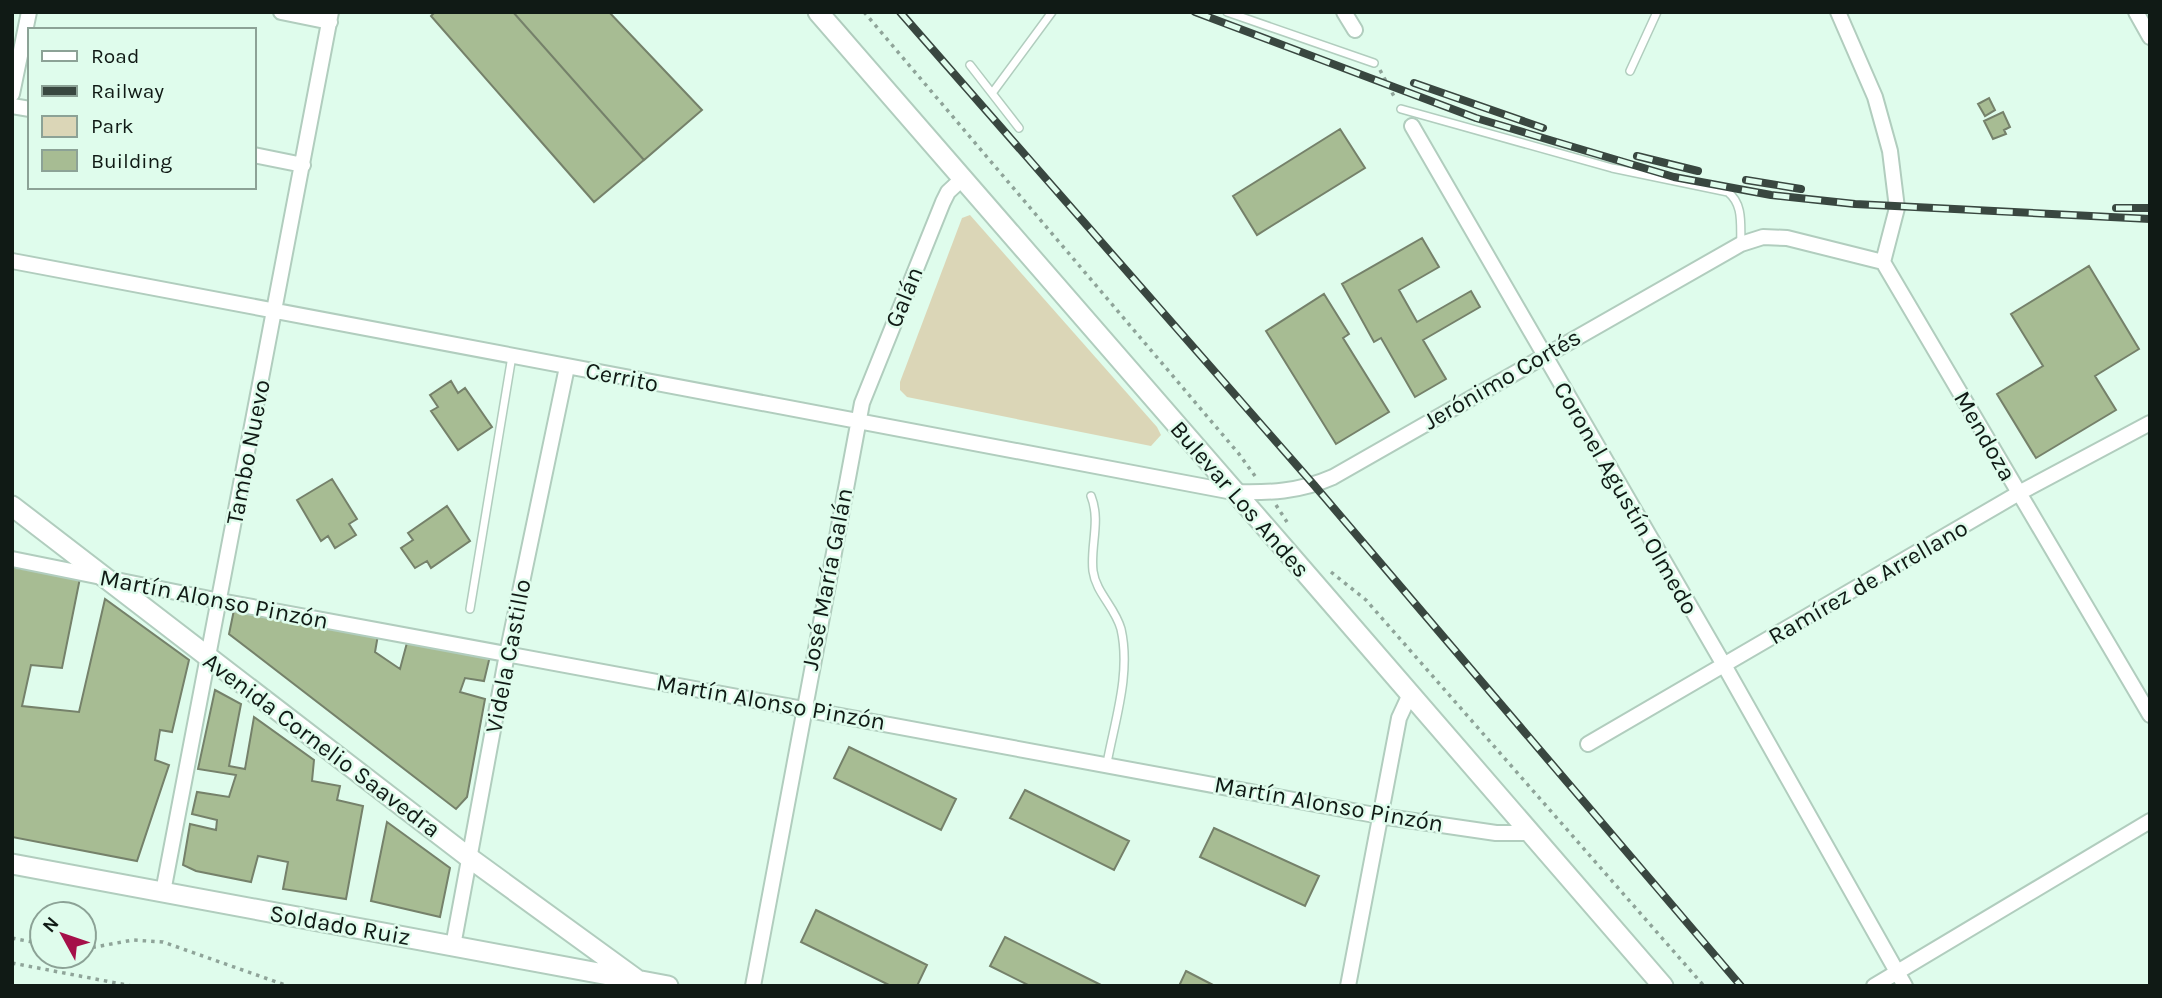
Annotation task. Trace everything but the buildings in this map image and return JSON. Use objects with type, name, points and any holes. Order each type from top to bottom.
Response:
[{"type":"main road","name":"Bulevar Los Andes","points":[[818,12],[1233,492],[1411,692],[1663,986]]},
{"type":"main road","name":"Avenida Cornelio Saavedra","points":[[12,506],[635,983]]},
{"type":"main road","name":"Soldado Ruiz","points":[[12,864],[453,946],[635,983],[668,986]]},
{"type":"street","points":[[12,94],[29,12]]},
{"type":"street","points":[[281,12],[330,17]]},
{"type":"street","points":[[1344,12],[1355,30]]},
{"type":"street","points":[[1838,12],[1875,97],[1891,151],[1897,208],[1883,261]]},
{"type":"street","points":[[2136,12],[2150,37]]},
{"type":"street","name":"Tambo Nuevo","points":[[163,892],[330,17]]},
{"type":"street","name":"Coronel Agustín Olmedo","points":[[1412,126],[1724,665],[1901,980]]},
{"type":"street","points":[[256,155],[303,165]]},
{"type":"street","name":"Galán","points":[[857,421],[943,202],[962,179]]},
{"type":"street","name":"Jerónimo Cortés","points":[[1233,492],[1298,491],[1314,485],[1741,244],[1763,237],[1787,238],[1883,261]]},
{"type":"street","name":"Cerrito","points":[[12,261],[1233,492]]},
{"type":"street","name":"Mendoza","points":[[1883,261],[2150,715]]},
{"type":"street","name":"Videla Castillo","points":[[453,946],[507,654],[567,367]]},
{"type":"street","name":"José María Galán","points":[[753,986],[857,421]]},
{"type":"street","name":"Ramírez de Arrellano","points":[[1588,744],[2019,494],[2150,423]]},
{"type":"street","name":"Martín Alonso Pinzón","points":[[12,559],[220,601],[1107,763],[1380,816],[1496,833],[1532,833]]},
{"type":"street","points":[[1348,986],[1399,718],[1411,692]]},
{"type":"street","points":[[1874,986],[1901,980],[2150,821]]},
{"type":"lane","points":[[993,92],[1052,12]]},
{"type":"lane","points":[[1227,12],[1374,63]]},
{"type":"lane","points":[[1630,71],[1657,12]]},
{"type":"lane","points":[[970,65],[1019,128]]},
{"type":"lane","points":[[1401,109],[1612,168],[1728,192],[1737,200],[1739,207],[1741,244]]},
{"type":"lane","points":[[470,609],[512,356]]},
{"type":"lane","points":[[1091,496],[1096,508],[1092,566],[1095,584],[1120,626],[1126,659],[1107,763]]},
{"type":"path","points":[[1374,63],[1401,109]]},
{"type":"path","points":[[98,946],[133,940],[163,942],[288,986]]},
{"type":"path","points":[[12,963],[132,986]]},
{"type":"green space","points":[[970,215],[1157,427],[1161,435],[1151,446],[907,397],[900,390],[900,382],[962,218]]},
{"type":"railway","points":[[900,12],[1314,485],[1741,986]]},
{"type":"railway","points":[[1195,12],[1476,118],[1674,177],[1771,195],[1855,204],[2150,219]]},
{"type":"railway","points":[[1414,83],[1543,128]]},
{"type":"railway","points":[[1637,156],[1698,171]]},
{"type":"railway","points":[[1746,180],[1801,189]]},
{"type":"railway","points":[[2116,208],[2150,208]]}]
